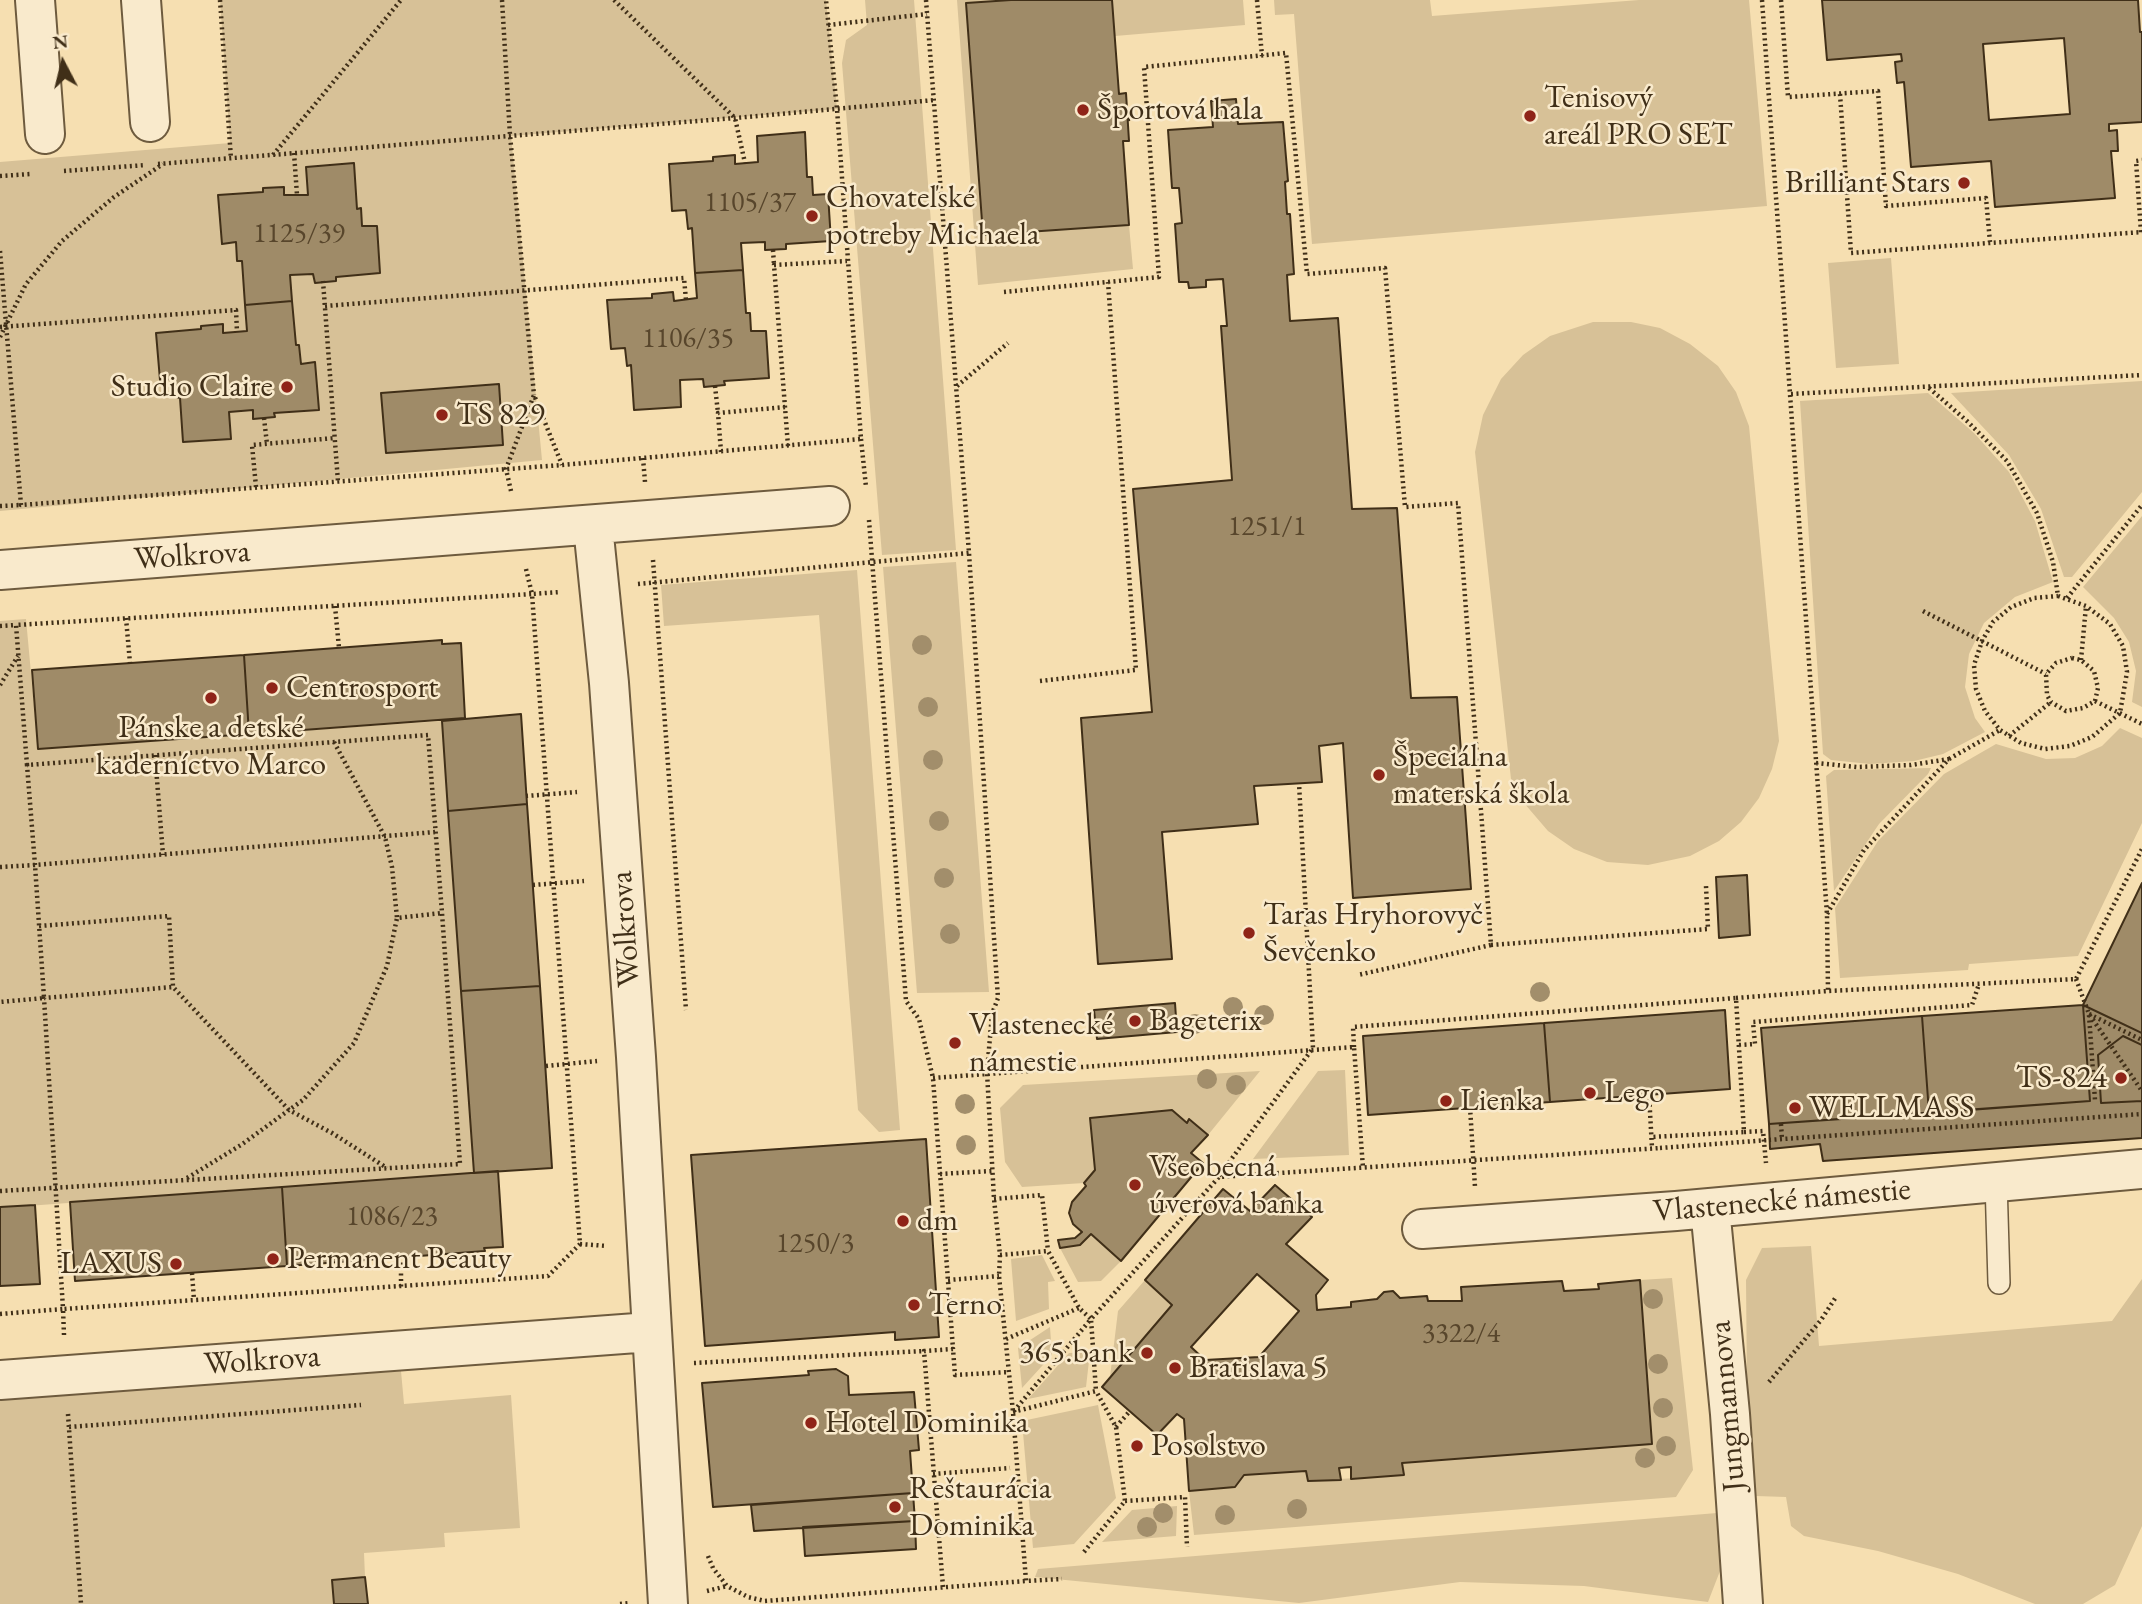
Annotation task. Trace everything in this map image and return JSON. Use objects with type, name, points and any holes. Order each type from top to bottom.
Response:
[{"type":"street","points":[[35,0],[45,134]]},
{"type":"street","points":[[141,0],[150,122]]},
{"type":"street","name":"Wolkrova","points":[[0,570],[830,506]]},
{"type":"street","name":"Wolkrova","points":[[593,526],[609,682],[636,1057],[668,1604]]},
{"type":"street","name":"Vlastenecké námestie","points":[[1422,1229],[1710,1208],[2142,1169]]},
{"type":"street","name":"Jungmannova","points":[[1710,1208],[1730,1414],[1743,1604]]},
{"type":"street","name":"Wolkrova","points":[[0,1380],[650,1332]]},
{"type":"lane","points":[[1996,1181],[1999,1283]]},
{"type":"path","points":[[220,0],[231,159]]},
{"type":"path","points":[[273,155],[401,0]]},
{"type":"path","points":[[502,0],[510,135],[534,395],[562,465]]},
{"type":"path","points":[[614,0],[735,118],[745,163]]},
{"type":"path","points":[[826,0],[867,494]]},
{"type":"path","points":[[926,0],[969,553],[998,998],[992,1014],[987,1072],[1000,1255],[999,1276],[1026,1581]]},
{"type":"path","points":[[1257,0],[1262,56]]},
{"type":"path","points":[[1762,0],[1827,915],[1828,991]]},
{"type":"path","points":[[1780,0],[1788,97],[1878,91],[1886,206],[1986,198],[1990,242]]},
{"type":"path","points":[[828,25],[928,14]]},
{"type":"path","points":[[1004,292],[1159,277],[1144,67],[1286,53],[1307,274],[1385,268],[1405,507],[1458,503],[1492,945]]},
{"type":"path","points":[[1840,94],[1851,253],[2142,232],[2136,161],[2142,160]]},
{"type":"path","points":[[54,172],[935,100]]},
{"type":"path","points":[[1128,119],[1148,117]]},
{"type":"path","points":[[295,153],[297,195]]},
{"type":"path","points":[[0,337],[26,284],[62,241],[114,197],[163,163]]},
{"type":"path","points":[[0,176],[41,173]]},
{"type":"path","points":[[773,250],[788,446]]},
{"type":"path","points":[[0,251],[3,327],[21,505]]},
{"type":"path","points":[[774,265],[847,261]]},
{"type":"path","points":[[325,306],[684,278],[686,300]]},
{"type":"path","points":[[323,282],[338,482]]},
{"type":"path","points":[[1040,681],[1136,670],[1108,282]]},
{"type":"path","points":[[3,327],[236,310],[237,332]]},
{"type":"path","points":[[956,387],[1009,343]]},
{"type":"path","points":[[1791,394],[2142,375]]},
{"type":"path","points":[[715,386],[722,452]]},
{"type":"path","points":[[1929,387],[2007,461],[2037,513],[2053,562],[2058,596]]},
{"type":"path","points":[[506,469],[534,395]]},
{"type":"path","points":[[718,413],[785,407]]},
{"type":"path","points":[[264,418],[267,444]]},
{"type":"path","points":[[256,487],[252,445],[335,438]]},
{"type":"path","points":[[0,506],[562,465],[861,439]]},
{"type":"path","points":[[643,458],[655,583],[686,1010]]},
{"type":"path","points":[[2067,598],[2142,505]]},
{"type":"path","points":[[868,508],[906,1001],[919,1019],[933,1077],[955,1375],[1009,1371]]},
{"type":"path","points":[[0,626],[532,594],[969,553]]},
{"type":"path","points":[[0,1314],[548,1276],[580,1244],[532,594]]},
{"type":"path","points":[[2058,596],[2086,606],[2110,624],[2123,646],[2127,672],[2120,713],[2092,737],[2070,746],[2045,749],[2021,743],[2000,730],[1984,711],[1976,690],[1974,665],[1982,641],[1993,622],[2011,607],[2034,598],[2058,596]]},
{"type":"path","points":[[335,606],[339,648]]},
{"type":"path","points":[[2081,660],[2086,606]]},
{"type":"path","points":[[1923,611],[2046,674]]},
{"type":"path","points":[[127,618],[130,663]]},
{"type":"path","points":[[16,625],[44,998],[81,1604]]},
{"type":"path","points":[[1,683],[18,655]]},
{"type":"path","points":[[2064,659],[2081,660],[2089,664],[2098,679],[2095,701],[2075,711],[2066,710],[2051,702],[2045,686],[2046,674],[2064,659]]},
{"type":"path","points":[[2095,701],[2142,724]]},
{"type":"path","points":[[2010,736],[2051,702]]},
{"type":"path","points":[[1827,915],[1864,850],[1949,759],[2000,730]]},
{"type":"path","points":[[0,1191],[460,1164],[428,736],[27,765]]},
{"type":"path","points":[[185,1180],[241,1145],[303,1100],[354,1043],[387,966],[397,918],[392,867],[385,836],[334,742]]},
{"type":"path","points":[[155,755],[163,855]]},
{"type":"path","points":[[1816,763],[1857,767],[1910,765],[1949,759]]},
{"type":"path","points":[[1013,1412],[1219,1177],[1313,1048],[1299,783]]},
{"type":"path","points":[[526,796],[616,789]]},
{"type":"path","points":[[0,867],[435,832]]},
{"type":"path","points":[[2142,849],[2076,979],[2089,1014],[2142,1091]]},
{"type":"path","points":[[533,885],[623,877]]},
{"type":"path","points":[[1357,975],[1492,945],[1708,929],[1706,886]]},
{"type":"path","points":[[397,918],[442,913]]},
{"type":"path","points":[[39,926],[169,916],[173,987],[289,1111],[332,1133],[388,1168]]},
{"type":"path","points":[[1363,1168],[1353,1027],[1828,991],[2076,979]]},
{"type":"path","points":[[1739,1045],[1755,1044],[1753,1022],[1972,1005],[1979,984]]},
{"type":"path","points":[[0,1002],[173,987]]},
{"type":"path","points":[[1736,999],[1744,1132]]},
{"type":"path","points":[[2089,1014],[2142,1040]]},
{"type":"path","points":[[2089,1014],[2095,1100]]},
{"type":"path","points":[[1773,1021],[1773,1027]]},
{"type":"path","points":[[933,1077],[1354,1047]]},
{"type":"path","points":[[546,1066],[636,1057]]},
{"type":"path","points":[[1649,1094],[1652,1148]]},
{"type":"path","points":[[1470,1107],[1473,1161]]},
{"type":"path","points":[[1219,1177],[2142,1114]]},
{"type":"path","points":[[1781,1124],[1782,1140]]},
{"type":"path","points":[[1652,1137],[1763,1131],[1765,1150]]},
{"type":"path","points":[[940,1174],[992,1171]]},
{"type":"path","points":[[994,1199],[1042,1195],[1048,1251],[1079,1308],[1091,1320],[1096,1391],[1116,1427],[1125,1501],[1084,1552]]},
{"type":"path","points":[[1000,1255],[1048,1251]]},
{"type":"path","points":[[401,1258],[401,1287]]},
{"type":"path","points":[[192,1273],[194,1300]]},
{"type":"path","points":[[948,1280],[999,1276]]},
{"type":"path","points":[[1730,1414],[1756,1396],[1821,1320],[1836,1297]]},
{"type":"path","points":[[1006,1339],[1079,1308]]},
{"type":"path","points":[[686,1363],[953,1349]]},
{"type":"path","points":[[923,1350],[943,1587]]},
{"type":"path","points":[[1013,1412],[1096,1391]]},
{"type":"path","points":[[69,1427],[361,1405]]},
{"type":"path","points":[[1116,1427],[1130,1411]]},
{"type":"path","points":[[933,1474],[1010,1468]]},
{"type":"path","points":[[1125,1501],[1185,1497],[1187,1548]]},
{"type":"path","points":[[705,1546],[713,1568],[727,1587],[748,1597],[765,1601],[1062,1579]]},
{"type":"shaded area","points":[[220,0],[826,0],[837,109],[511,136],[542,460],[0,511],[0,162],[230,143]]},
{"type":"shaded area","points":[[865,0],[914,0],[956,550],[882,555],[842,63],[846,40],[867,25]]},
{"type":"shaded area","points":[[957,0],[1011,0],[966,4],[983,234],[1129,225],[1133,269],[978,285]]},
{"type":"shaded area","points":[[1112,0],[1243,0],[1245,25],[1115,36]]},
{"type":"shaded area","name":"Tenisový areál PRO SET","points":[[1274,0],[1430,0],[1432,16],[1639,0],[1749,0],[1767,206],[1312,244],[1294,14],[1275,15]]},
{"type":"shaded area","points":[[1891,258],[1899,364],[1836,368],[1828,263]]},
{"type":"shaded area","points":[[1593,322],[1631,322],[1660,328],[1690,344],[1718,366],[1736,392],[1749,426],[1779,741],[1772,769],[1759,798],[1741,822],[1719,841],[1690,856],[1648,865],[1607,862],[1574,849],[1548,831],[1524,803],[1511,779],[1475,452],[1483,415],[1501,379],[1523,355],[1550,336]]},
{"type":"shaded area","points":[[2142,381],[2142,492],[2072,577],[2064,577],[2041,509],[2009,455],[1951,393]]},
{"type":"shaded area","points":[[1928,393],[1974,433],[2009,472],[2035,521],[2053,582],[2015,597],[1984,623],[1969,654],[1965,687],[1975,718],[1985,732],[1943,754],[1914,761],[1870,764],[1831,760],[1823,754],[1800,401]]},
{"type":"shaded area","points":[[2142,516],[2142,707],[2132,702],[2136,671],[2129,642],[2114,618],[2083,587]]},
{"type":"shaded area","points":[[956,562],[989,992],[917,993],[883,567]]},
{"type":"shaded area","points":[[857,570],[900,1130],[879,1132],[858,1110],[819,615],[664,626],[661,585]]},
{"type":"shaded area","points":[[26,619],[38,749],[442,721],[474,1173],[0,1208],[0,621]]},
{"type":"shaded area","points":[[2120,728],[2142,738],[2142,823],[2078,956],[1969,964],[1968,970],[1840,978],[1835,908],[1878,841],[1944,774],[1996,744],[2046,759],[2075,758],[2102,746]]},
{"type":"shaded area","points":[[1931,768],[1879,824],[1834,891],[1826,776],[1834,770]]},
{"type":"shaded area","points":[[1345,1070],[1349,1155],[1253,1159],[1318,1071]]},
{"type":"shaded area","points":[[1260,1071],[1208,1135],[1190,1119],[1187,1123],[1172,1110],[1090,1118],[1095,1170],[1084,1183],[1022,1187],[1005,1162],[1000,1108],[1023,1085]]},
{"type":"shaded area","points":[[1091,1234],[1121,1261],[1101,1281],[1078,1282],[1060,1248],[1080,1245]]},
{"type":"shaded area","points":[[1811,1246],[1819,1346],[2112,1321],[2142,1279],[2142,1526],[2115,1585],[2083,1604],[2035,1604],[1958,1574],[1878,1551],[1804,1536],[1791,1526],[1786,1497],[1756,1496],[1747,1389],[1746,1280],[1762,1248]]},
{"type":"shaded area","points":[[1042,1255],[1055,1281],[1048,1282],[1049,1309],[1016,1321],[1011,1259]]},
{"type":"shaded area","points":[[1672,1278],[1693,1470],[1676,1497],[1194,1535],[1189,1491],[1235,1487],[1244,1475],[1306,1471],[1308,1481],[1403,1475],[1402,1463],[1652,1444],[1640,1280]]},
{"type":"shaded area","points":[[1145,1280],[1172,1305],[1110,1377],[1118,1311]]},
{"type":"shaded area","points":[[1050,1327],[1052,1355],[1022,1388],[1018,1348]]},
{"type":"shaded area","points":[[1090,1352],[1086,1387],[1028,1399],[1069,1353]]},
{"type":"shaded area","points":[[401,1371],[404,1404],[511,1395],[520,1528],[444,1533],[445,1547],[364,1553],[365,1577],[332,1580],[334,1604],[0,1604],[0,1400]]},
{"type":"shaded area","points":[[1098,1405],[1116,1498],[1074,1544],[1033,1548],[1022,1421]]},
{"type":"shaded area","points":[[1177,1506],[1176,1536],[1102,1542],[1132,1510]]},
{"type":"shaded area","points":[[1717,1513],[1720,1571],[1708,1602],[1584,1586],[1460,1582],[1299,1603],[1035,1577],[1038,1569]]},
{"type":"building","points":[[1112,0],[1119,94],[1126,93],[1129,141],[1123,141],[1129,225],[983,235],[966,3]]},
{"type":"building","points":[[1822,0],[2138,0],[2142,32],[2142,122],[2109,124],[2109,131],[2117,130],[2118,151],[2111,151],[2115,198],[1995,207],[1991,161],[1911,167],[1904,82],[1897,83],[1895,62],[1902,61],[1901,54],[1827,60]],"holes":[[[2064,38],[2070,114],[1989,120],[1983,44]]]},
{"type":"building","points":[[1236,99],[1238,124],[1283,122],[1288,181],[1285,182],[1287,214],[1290,214],[1294,274],[1287,275],[1290,321],[1338,318],[1352,509],[1397,508],[1411,698],[1457,697],[1471,889],[1353,898],[1343,743],[1319,746],[1322,782],[1254,786],[1258,824],[1162,832],[1172,959],[1098,964],[1081,718],[1152,712],[1133,489],[1232,480],[1221,326],[1227,326],[1223,279],[1206,280],[1206,287],[1189,288],[1188,282],[1179,282],[1175,224],[1182,223],[1179,188],[1172,188],[1168,130],[1213,127],[1211,101]]},
{"type":"building","points":[[805,132],[807,177],[812,177],[813,195],[828,194],[831,241],[786,244],[786,249],[765,250],[765,242],[741,243],[743,270],[695,273],[692,228],[688,229],[686,210],[672,211],[669,164],[713,161],[713,157],[735,155],[735,164],[758,162],[757,136]]},
{"type":"building","points":[[354,163],[357,209],[361,208],[362,226],[377,226],[380,273],[336,277],[336,281],[315,283],[313,274],[290,275],[292,301],[245,305],[242,261],[237,261],[236,242],[222,244],[218,195],[263,192],[263,188],[284,187],[284,195],[308,195],[306,167]]},
{"type":"building","points":[[743,270],[746,313],[750,313],[751,331],[766,331],[769,378],[724,381],[725,385],[704,387],[703,379],[680,380],[681,407],[634,410],[631,365],[627,366],[625,348],[611,349],[607,300],[652,298],[652,294],[673,292],[674,301],[697,298],[695,273]]},
{"type":"building","points":[[292,301],[296,345],[299,345],[301,364],[315,362],[319,410],[274,413],[275,417],[253,419],[253,410],[229,412],[231,439],[183,442],[180,398],[176,397],[174,379],[160,380],[156,333],[223,324],[223,333],[247,331],[245,305]]},
{"type":"building","name":"TS 829","points":[[499,384],[503,445],[386,453],[381,393]]},
{"type":"building","points":[[442,640],[442,644],[461,643],[465,718],[249,734],[244,655]]},
{"type":"building","points":[[244,655],[249,734],[38,749],[32,670]]},
{"type":"building","points":[[521,714],[527,804],[448,811],[442,721]]},
{"type":"building","points":[[527,804],[540,986],[461,991],[448,811]]},
{"type":"building","points":[[1747,875],[1750,935],[1719,938],[1716,877]]},
{"type":"building","points":[[2142,883],[2142,1033],[2083,1005]]},
{"type":"building","points":[[540,986],[552,1168],[474,1173],[461,991]]},
{"type":"building","name":"Bageterix","points":[[1175,1003],[1177,1032],[1097,1039],[1094,1010]]},
{"type":"building","points":[[2083,1005],[2142,1033],[2142,1045],[2123,1036],[2098,1055],[2101,1103],[2142,1101],[2142,1138],[1823,1161],[1820,1144],[1770,1149],[1769,1124],[2090,1101]]},
{"type":"building","points":[[2083,1005],[2090,1101],[1929,1113],[1922,1016]]},
{"type":"building","points":[[1725,1010],[1730,1089],[1550,1102],[1544,1023]]},
{"type":"building","points":[[1922,1016],[1929,1113],[1769,1124],[1761,1028]]},
{"type":"building","points":[[1544,1023],[1550,1102],[1368,1115],[1363,1036]]},
{"type":"building","name":"TS-824","points":[[2123,1036],[2142,1045],[2142,1101],[2101,1103],[2098,1055]]},
{"type":"building","name":"Všeobecná úverová banka","points":[[1172,1110],[1187,1123],[1189,1119],[1208,1135],[1191,1153],[1203,1163],[1121,1261],[1091,1234],[1080,1245],[1060,1248],[1058,1240],[1075,1238],[1082,1232],[1073,1224],[1069,1213],[1072,1202],[1095,1170],[1090,1118]]},
{"type":"building","points":[[926,1139],[939,1337],[895,1340],[895,1332],[705,1346],[691,1155]]},
{"type":"building","points":[[498,1171],[503,1247],[484,1248],[485,1251],[287,1266],[282,1187]]},
{"type":"building","points":[[1275,1185],[1312,1217],[1286,1244],[1328,1280],[1316,1295],[1317,1310],[1351,1307],[1351,1302],[1377,1299],[1384,1292],[1393,1291],[1400,1298],[1427,1296],[1428,1301],[1462,1301],[1461,1287],[1562,1281],[1564,1291],[1599,1289],[1598,1284],[1640,1280],[1652,1444],[1402,1463],[1404,1475],[1351,1479],[1351,1467],[1339,1468],[1341,1480],[1308,1481],[1306,1471],[1244,1475],[1235,1487],[1189,1491],[1184,1419],[1177,1414],[1157,1435],[1102,1387],[1172,1305],[1145,1280],[1223,1189],[1250,1211]],"holes":[[[1257,1274],[1299,1311],[1259,1357],[1205,1360],[1191,1347]]]},
{"type":"building","points":[[282,1187],[287,1266],[75,1281],[70,1202]]},
{"type":"building","points":[[35,1205],[40,1284],[0,1286],[0,1207]]},
{"type":"building","name":"Hotel Dominika","points":[[836,1369],[848,1376],[849,1395],[914,1392],[919,1450],[910,1451],[913,1493],[713,1507],[702,1383],[809,1375],[808,1371]]},
{"type":"building","points":[[913,1493],[915,1521],[754,1531],[751,1505]]},
{"type":"building","points":[[915,1521],[916,1549],[805,1556],[803,1527]]},
{"type":"building","points":[[365,1577],[368,1604],[334,1604],[332,1580]]},
{"type":"place","name":"Športová hala","points":[[1083,110]]},
{"type":"place","name":"Tenisový areál PRO SET","points":[[1530,116]]},
{"type":"place","name":"Brilliant Stars","points":[[1964,183]]},
{"type":"place","name":"Chovateľské potreby Michaela","points":[[812,216]]},
{"type":"place","name":"Studio Claire","points":[[287,387]]},
{"type":"place","name":"TS 829","points":[[442,415]]},
{"type":"place","name":"Centrosport","points":[[272,688]]},
{"type":"place","name":"Pánske a detské kaderníctvo Marco","points":[[211,698]]},
{"type":"place","name":"Špeciálna materská škola","points":[[1379,775]]},
{"type":"place","name":"Taras Hryhorovyč Ševčenko","points":[[1249,933]]},
{"type":"place","name":"Bageterix","points":[[1135,1021]]},
{"type":"place","name":"Vlastenecké námestie","points":[[955,1043]]},
{"type":"place","name":"TS-824","points":[[2121,1078]]},
{"type":"place","name":"Lego","points":[[1590,1093]]},
{"type":"place","name":"Lienka","points":[[1446,1101]]},
{"type":"place","name":"WELLMASS","points":[[1795,1108]]},
{"type":"place","name":"Všeobecná úverová banka","points":[[1135,1185]]},
{"type":"place","name":"dm","points":[[903,1221]]},
{"type":"place","name":"Permanent Beauty","points":[[273,1259]]},
{"type":"place","name":"LAXUS","points":[[176,1264]]},
{"type":"place","name":"Terno","points":[[914,1305]]},
{"type":"place","name":"365.bank","points":[[1147,1353]]},
{"type":"place","name":"Bratislava 5","points":[[1175,1368]]},
{"type":"place","name":"Hotel Dominika","points":[[811,1423]]},
{"type":"place","name":"Posolstvo","points":[[1137,1446]]},
{"type":"place","name":"Reštaurácia Dominika","points":[[895,1507]]}]
